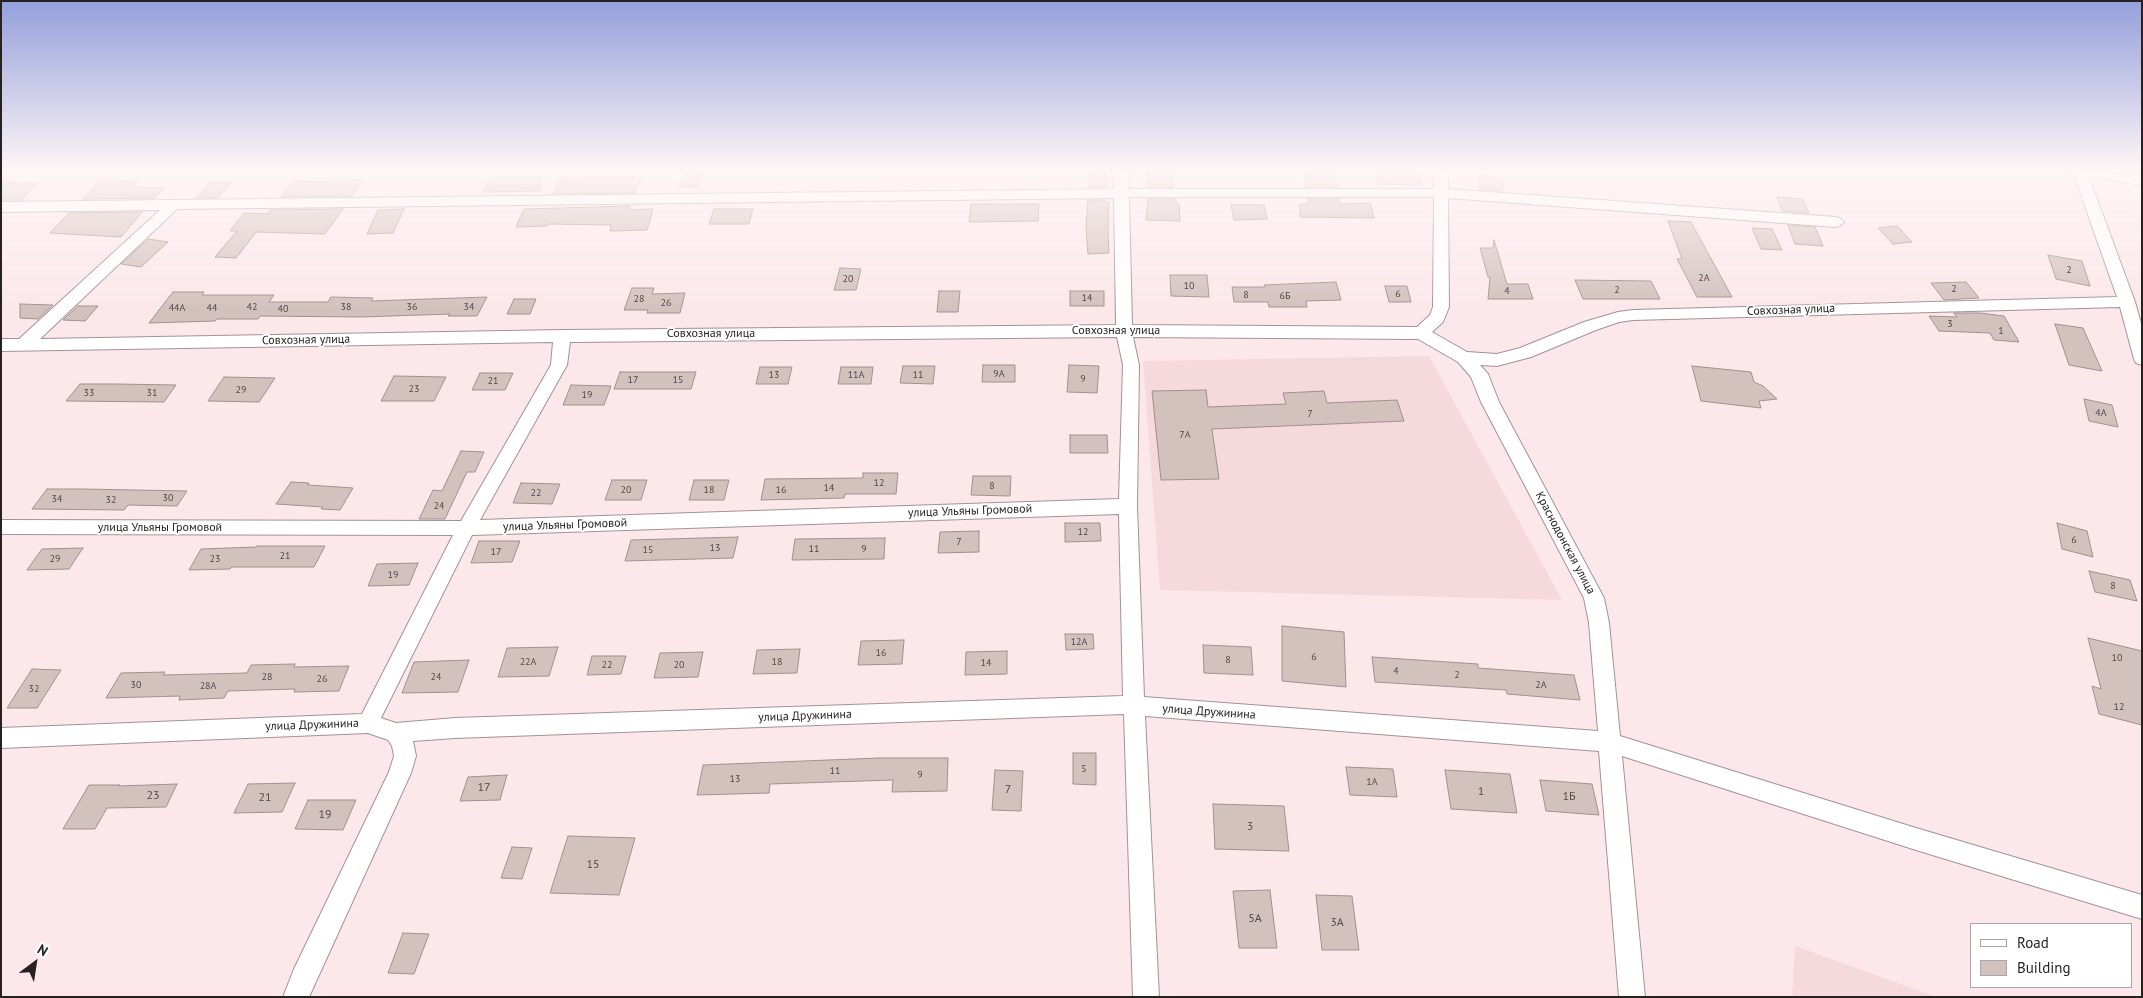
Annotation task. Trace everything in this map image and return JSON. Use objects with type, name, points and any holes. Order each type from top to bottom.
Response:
[{"type":"street","points":[[24,344],[160,217]]},
{"type":"street","points":[[1122,217],[1124,331],[1131,364],[1128,506],[1146,997]]},
{"type":"street","points":[[1421,333],[1437,318],[1441,306],[1441,217]]},
{"type":"street","points":[[1762,217],[1836,222]]},
{"type":"street","points":[[2093,217],[2127,302],[2142,358]]},
{"type":"street","name":"Совхозная улица","points":[[1464,358],[1497,360],[1525,353],[1590,326],[1618,317],[1633,315],[2127,302]]},
{"type":"street","name":"Совхозная улица","points":[[1,345],[562,336],[1124,331],[1421,333]]},
{"type":"street","name":"Краснодонская улица","points":[[1421,333],[1464,358],[1478,374],[1490,402],[1594,598],[1599,623],[1632,997]]},
{"type":"street","points":[[368,723],[466,528],[559,365],[562,336]]},
{"type":"street","name":"улица Ульяны Громовой","points":[[1,527],[466,528],[1128,506]]},
{"type":"street","name":"улица Дружинина","points":[[1,738],[368,723],[396,733],[474,728],[1134,706],[1609,742],[1916,839],[2142,907]]},
{"type":"street","points":[[296,997],[303,978],[400,774],[405,756],[403,744],[396,733]]},
{"type":"shaded area","points":[[1429,356],[1562,600],[1160,590],[1143,361]]},
{"type":"shaded area","points":[[1795,946],[1937,997],[1792,997]]},
{"type":"building","points":[[66,217],[138,217],[121,237],[50,233]]},
{"type":"building","points":[[241,217],[338,217],[325,234],[256,232],[236,258],[215,257],[237,231],[230,231]]},
{"type":"building","points":[[375,217],[401,217],[393,233],[367,234]]},
{"type":"building","points":[[521,217],[651,217],[647,230],[610,231],[611,225],[548,224],[547,226],[516,227]]},
{"type":"building","points":[[711,217],[751,217],[749,224],[709,224]]},
{"type":"building","points":[[970,217],[1038,217],[1038,221],[969,222]]},
{"type":"building","points":[[1087,217],[1108,217],[1109,253],[1088,254]]},
{"type":"building","points":[[1146,217],[1180,217],[1180,221],[1146,220]]},
{"type":"building","points":[[1233,217],[1266,217],[1267,219],[1234,220]]},
{"type":"building","points":[[1300,217],[1374,217],[1374,218]]},
{"type":"building","points":[[1668,221],[1691,222],[1732,297],[1697,297],[1677,259],[1682,259]]},
{"type":"building","points":[[1788,225],[1815,227],[1823,246],[1795,244]]},
{"type":"building","points":[[1897,226],[1912,242],[1893,244],[1878,228]]},
{"type":"building","points":[[1752,228],[1772,229],[1782,250],[1761,249]]},
{"type":"building","points":[[148,239],[168,242],[141,267],[121,264]]},
{"type":"building","points":[[1494,240],[1507,284],[1528,284],[1533,299],[1488,299],[1490,277],[1488,277],[1480,248],[1493,248]]},
{"type":"building","points":[[2048,255],[2082,261],[2090,286],[2056,279]]},
{"type":"building","points":[[840,268],[861,269],[856,290],[834,290]]},
{"type":"building","points":[[1170,275],[1207,275],[1209,297],[1171,296]]},
{"type":"building","points":[[1575,280],[1651,281],[1660,299],[1583,299]]},
{"type":"building","points":[[1336,282],[1341,300],[1306,301],[1307,307],[1269,307],[1268,302],[1234,302],[1232,287],[1265,287],[1264,285]]},
{"type":"building","points":[[1966,282],[1979,298],[1944,300],[1931,283]]},
{"type":"building","points":[[1385,286],[1407,286],[1411,302],[1389,302]]},
{"type":"building","points":[[632,288],[654,288],[652,294],[685,293],[680,313],[647,313],[648,310],[624,310]]},
{"type":"building","points":[[939,291],[960,291],[958,312],[937,312]]},
{"type":"building","points":[[1070,291],[1104,291],[1104,306],[1070,306]]},
{"type":"building","points":[[173,292],[204,292],[202,295],[274,295],[269,302],[328,302],[331,297],[373,298],[371,301],[487,297],[477,316],[448,316],[450,314],[361,317],[260,316],[258,319],[217,319],[215,321],[149,323]]},
{"type":"building","points":[[514,299],[536,299],[530,314],[507,314]]},
{"type":"building","points":[[20,304],[53,305],[38,319],[20,318]]},
{"type":"building","points":[[78,306],[98,306],[85,321],[63,320]]},
{"type":"building","points":[[1954,313],[1980,313],[2004,316],[2019,342],[1994,340],[1990,333],[1939,331],[1929,316],[1957,317]]},
{"type":"building","points":[[2055,324],[2083,328],[2102,371],[2069,365]]},
{"type":"building","points":[[983,365],[1015,365],[1015,382],[982,382]]},
{"type":"building","points":[[1069,365],[1099,366],[1097,393],[1067,392]]},
{"type":"building","points":[[903,366],[935,366],[933,384],[900,383]]},
{"type":"building","points":[[1692,366],[1751,372],[1754,382],[1763,386],[1777,399],[1759,401],[1761,408],[1701,401]]},
{"type":"building","points":[[760,367],[792,367],[788,384],[756,384]]},
{"type":"building","points":[[841,367],[873,367],[871,384],[838,384]]},
{"type":"building","points":[[620,372],[696,372],[691,389],[614,389]]},
{"type":"building","points":[[480,373],[513,373],[505,390],[472,390]]},
{"type":"building","points":[[394,376],[446,377],[434,401],[381,401]]},
{"type":"building","points":[[224,377],[275,378],[259,402],[208,401]]},
{"type":"building","points":[[80,384],[176,385],[164,402],[66,401]]},
{"type":"building","points":[[571,385],[611,386],[604,405],[563,405]]},
{"type":"building","points":[[1206,390],[1208,407],[1286,404],[1283,393],[1324,391],[1327,403],[1397,400],[1404,421],[1212,429],[1219,479],[1161,480],[1152,391]]},
{"type":"building","points":[[2084,399],[2112,405],[2118,427],[2089,421]]},
{"type":"building","points":[[1070,435],[1107,435],[1108,453],[1070,453]]},
{"type":"building","points":[[461,451],[484,452],[475,472],[467,472],[445,519],[419,519],[433,490],[442,491]]},
{"type":"building","points":[[863,473],[898,473],[896,494],[845,494],[844,498],[761,500],[765,479],[863,478]]},
{"type":"building","points":[[973,476],[1011,476],[1010,496],[971,495]]},
{"type":"building","points":[[612,480],[647,480],[641,500],[605,500]]},
{"type":"building","points":[[694,480],[729,480],[724,500],[689,500]]},
{"type":"building","points":[[291,482],[353,488],[340,510],[276,504]]},
{"type":"building","points":[[521,483],[560,484],[552,504],[513,503]]},
{"type":"building","points":[[47,489],[187,491],[177,506],[128,505],[124,510],[32,509]]},
{"type":"building","points":[[1065,523],[1100,523],[1101,541],[1065,542]]},
{"type":"building","points":[[2057,523],[2087,531],[2093,557],[2062,549]]},
{"type":"building","points":[[979,531],[979,552],[938,553],[940,532]]},
{"type":"building","points":[[738,537],[733,558],[625,561],[631,540]]},
{"type":"building","points":[[885,538],[884,559],[792,560],[795,539]]},
{"type":"building","points":[[479,541],[520,541],[512,562],[471,563]]},
{"type":"building","points":[[257,546],[325,546],[314,567],[232,567],[230,569],[189,570],[201,549]]},
{"type":"building","points":[[83,548],[69,569],[27,570],[42,549]]},
{"type":"building","points":[[418,563],[409,585],[368,586],[377,564]]},
{"type":"building","points":[[2089,571],[2130,580],[2137,601],[2095,592]]},
{"type":"building","points":[[1282,626],[1344,632],[1346,687],[1282,681]]},
{"type":"building","points":[[1065,634],[1093,634],[1094,649],[1066,650]]},
{"type":"building","points":[[2088,638],[2142,651],[2142,725],[2099,714],[2092,686],[2101,689]]},
{"type":"building","points":[[904,640],[902,664],[858,665],[861,641]]},
{"type":"building","points":[[1203,645],[1251,647],[1253,675],[1204,673]]},
{"type":"building","points":[[558,647],[549,676],[498,677],[507,648]]},
{"type":"building","points":[[800,649],[797,673],[753,674],[757,650]]},
{"type":"building","points":[[1007,651],[1007,674],[965,675],[966,652]]},
{"type":"building","points":[[703,652],[698,677],[654,678],[660,653]]},
{"type":"building","points":[[592,656],[626,656],[621,674],[587,675]]},
{"type":"building","points":[[1372,657],[1478,664],[1478,668],[1574,675],[1580,700],[1507,694],[1506,690],[1375,682]]},
{"type":"building","points":[[469,660],[458,692],[402,693],[414,662]]},
{"type":"building","points":[[295,664],[294,667],[349,666],[339,691],[294,692],[295,689],[228,691],[224,698],[179,700],[180,696],[106,698],[121,673],[165,672],[163,675],[247,673],[251,665]]},
{"type":"building","points":[[32,669],[61,670],[37,708],[7,708]]},
{"type":"building","points":[[1073,753],[1096,753],[1096,785],[1073,784]]},
{"type":"building","points":[[879,758],[948,758],[947,791],[892,792],[893,780],[770,784],[769,793],[697,795],[703,765]]},
{"type":"building","points":[[1346,767],[1393,769],[1397,797],[1350,795]]},
{"type":"building","points":[[995,770],[1023,771],[1021,811],[992,810]]},
{"type":"building","points":[[1445,770],[1510,774],[1517,813],[1451,809]]},
{"type":"building","points":[[507,775],[500,800],[460,801],[468,777]]},
{"type":"building","points":[[1540,780],[1592,784],[1599,815],[1546,811]]},
{"type":"building","points":[[295,783],[282,812],[234,813],[248,784]]},
{"type":"building","points":[[177,784],[166,807],[107,808],[95,829],[63,829],[89,785]]},
{"type":"building","points":[[308,800],[356,800],[343,830],[295,829]]},
{"type":"building","points":[[1213,804],[1284,806],[1289,851],[1215,849]]},
{"type":"building","points":[[568,836],[635,838],[619,895],[550,893]]},
{"type":"building","points":[[512,847],[532,848],[522,879],[501,878]]},
{"type":"building","points":[[1270,890],[1277,948],[1239,948],[1233,891]]},
{"type":"building","points":[[1316,895],[1352,896],[1359,950],[1322,950]]},
{"type":"building","points":[[403,933],[429,934],[414,974],[388,973]]}]
